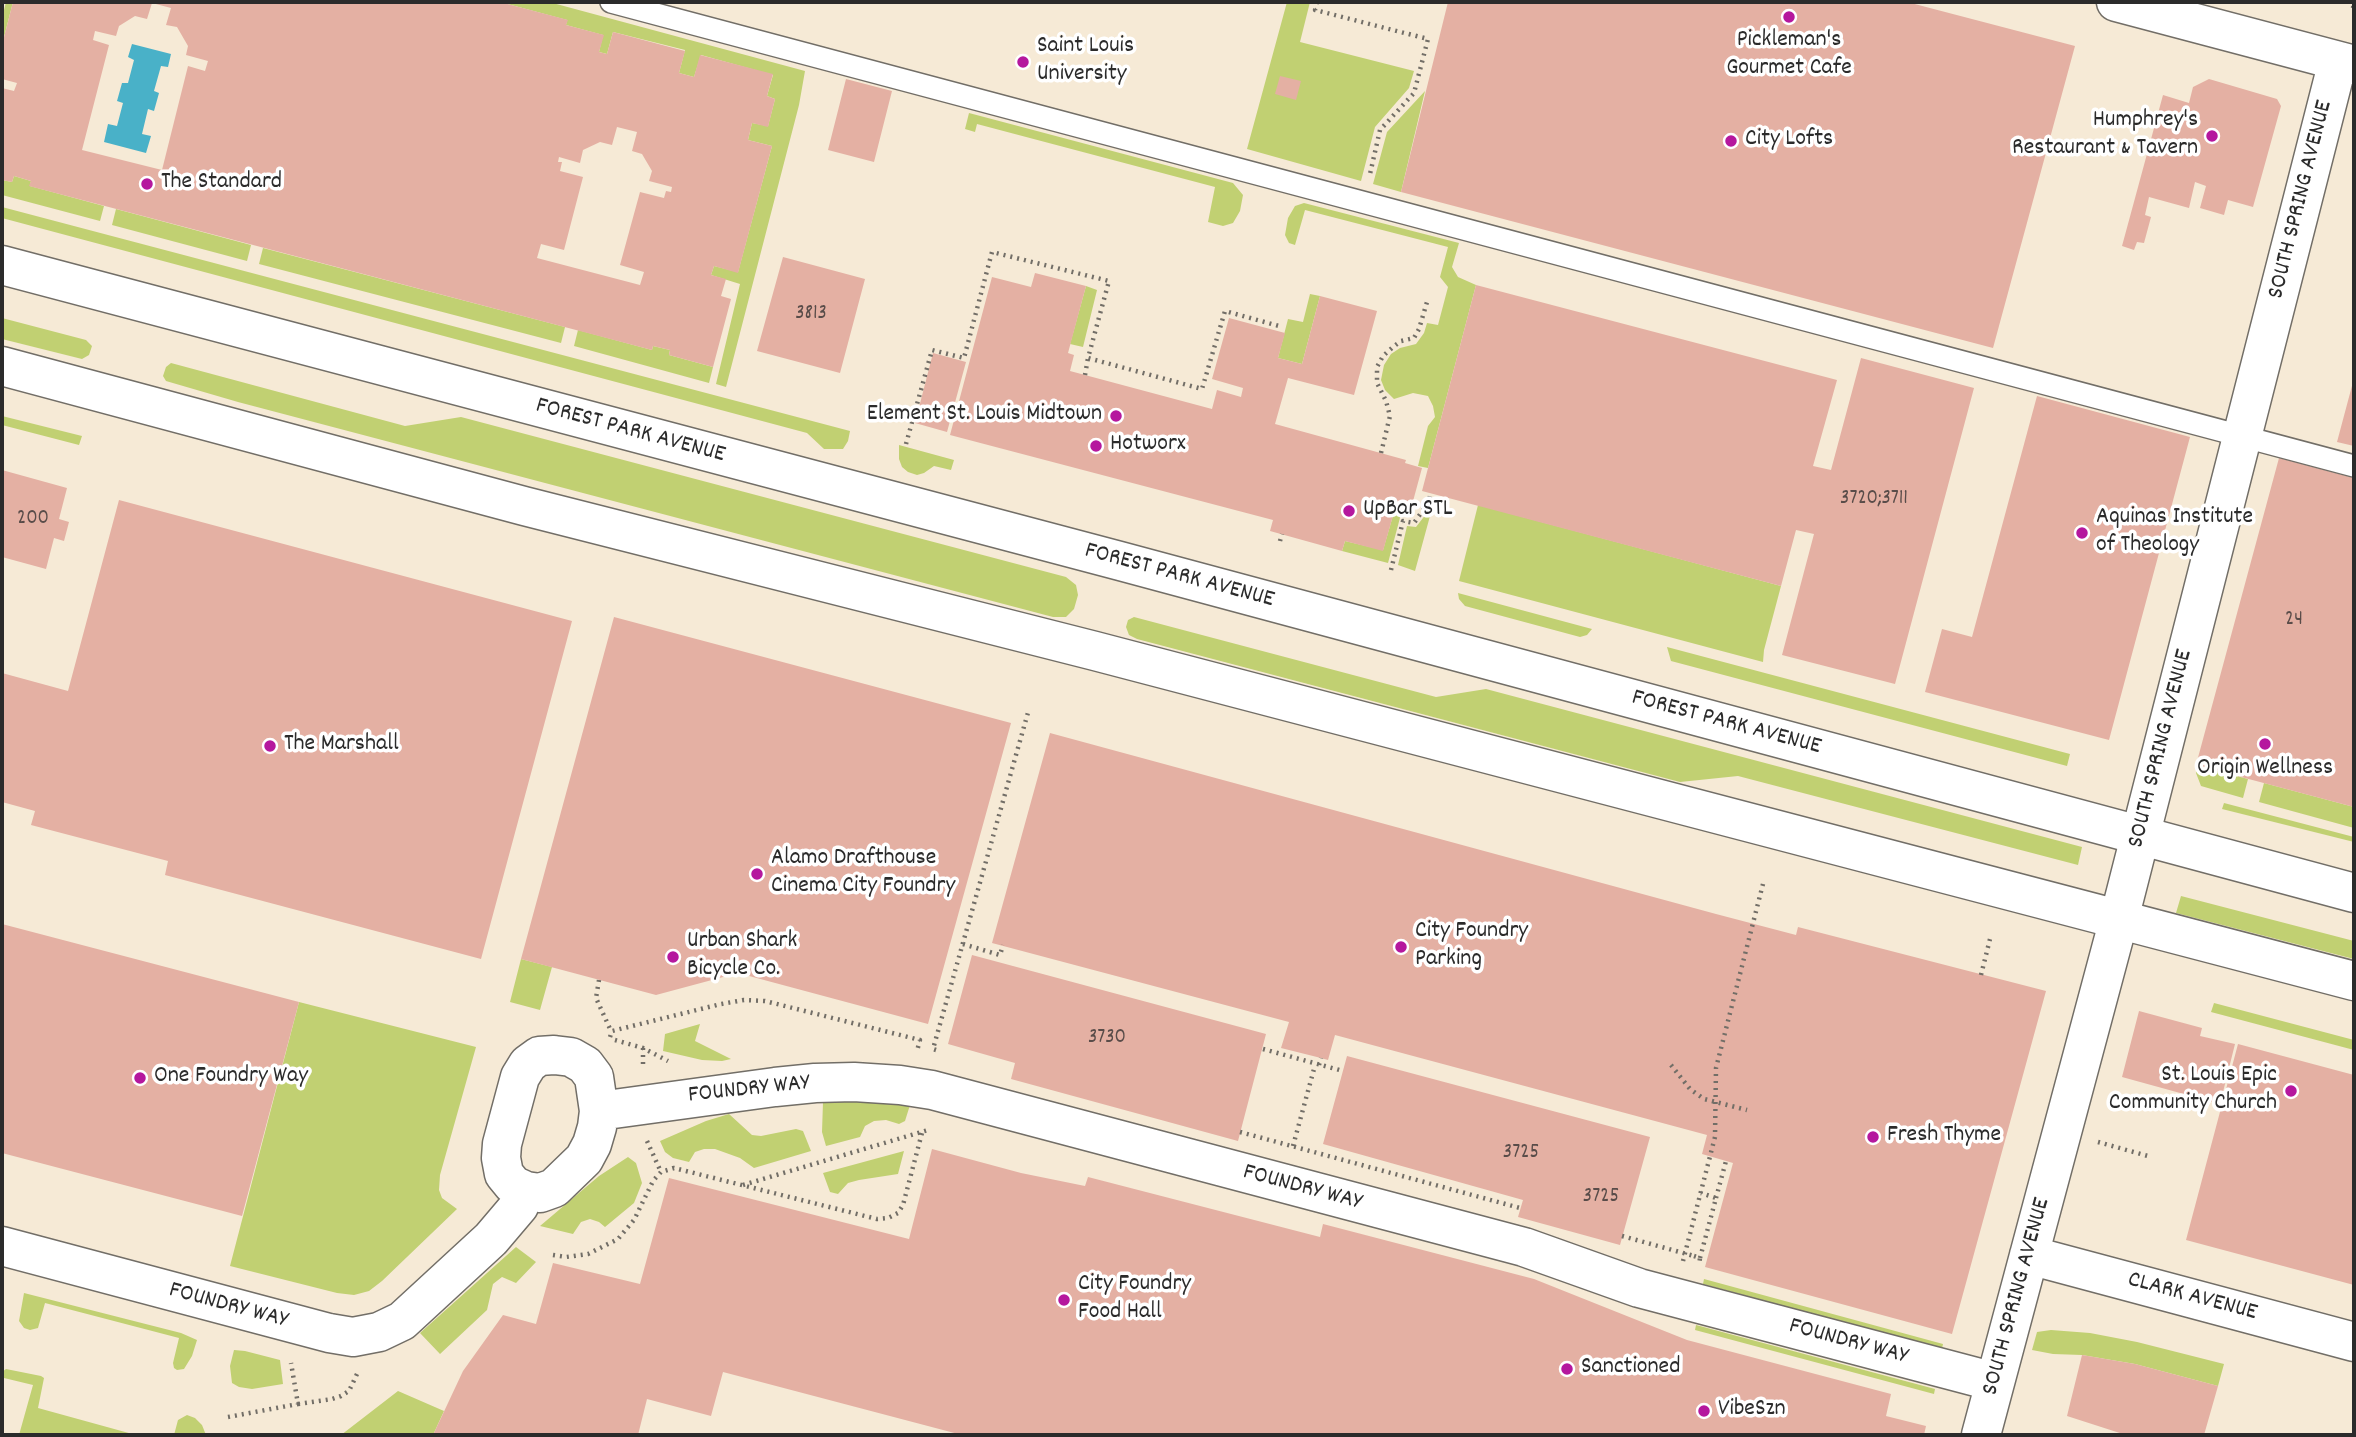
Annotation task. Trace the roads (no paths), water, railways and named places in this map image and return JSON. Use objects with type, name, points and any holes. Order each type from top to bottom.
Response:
[{"type":"main road","points":[[2116,2],[2346,63]]},
{"type":"main road","name":"SOUTH SPRING AVENUE","points":[[1981,1435],[2119,919],[2241,436],[2346,63]]},
{"type":"main road","name":"FOREST PARK AVENUE","points":[[2,265],[2354,893]]},
{"type":"main road","points":[[2,366],[524,506],[1096,650],[2354,981]]},
{"type":"main road","points":[[539,1056],[571,1057],[585,1065],[594,1077],[599,1111],[592,1144],[584,1159],[554,1188],[540,1193],[526,1192],[513,1185],[504,1174],[501,1158],[502,1144],[520,1077],[528,1064],[539,1056]]},
{"type":"main road","name":"FOUNDRY WAY","points":[[599,1111],[815,1083],[855,1082],[932,1090],[1524,1247],[1639,1288],[1682,1284],[1995,1382]]},
{"type":"main road","name":"FOUNDRY WAY","points":[[2,1246],[329,1334],[353,1337],[379,1332],[402,1321],[497,1233],[519,1206],[526,1192]]},
{"type":"main road","name":"CLARK AVENUE","points":[[2029,1255],[2354,1342]]},
{"type":"lane","points":[[611,2],[2354,466]]},
{"type":"water","points":[[132,44],[171,54],[168,67],[161,66],[154,91],[159,93],[154,111],[148,109],[142,134],[151,136],[146,153],[104,142],[108,124],[117,126],[123,103],[117,101],[122,83],[128,83],[134,60],[128,57]]},
{"type":"place","name":"Pickleman's Gourmet Cafe","points":[[1789,17]]},
{"type":"place","name":"Saint Louis University","points":[[1023,62]]},
{"type":"place","name":"Humphrey's Restaurant & Tavern","points":[[2212,136]]},
{"type":"place","name":"City Lofts","points":[[1731,141]]},
{"type":"place","name":"The Standard","points":[[147,184]]},
{"type":"place","name":"Element St. Louis Midtown","points":[[1116,416]]},
{"type":"place","name":"Hotworx","points":[[1096,446]]},
{"type":"place","name":"UpBar STL","points":[[1349,511]]},
{"type":"place","name":"Aquinas Institute of Theology","points":[[2082,533]]},
{"type":"place","name":"Origin Wellness","points":[[2265,744]]},
{"type":"place","name":"The Marshall","points":[[270,746]]},
{"type":"place","name":"Alamo Drafthouse Cinema City Foundry","points":[[757,874]]},
{"type":"place","name":"City Foundry Parking","points":[[1401,947]]},
{"type":"place","name":"Urban Shark Bicycle Co.","points":[[673,957]]},
{"type":"place","name":"One Foundry Way","points":[[140,1078]]},
{"type":"place","name":"St. Louis Epic Community Church","points":[[2291,1091]]},
{"type":"place","name":"Fresh Thyme","points":[[1873,1137]]},
{"type":"place","name":"City Foundry Food Hall","points":[[1064,1300]]},
{"type":"place","name":"Sanctioned","points":[[1567,1369]]},
{"type":"place","name":"VibeSzn","points":[[1704,1411]]}]
